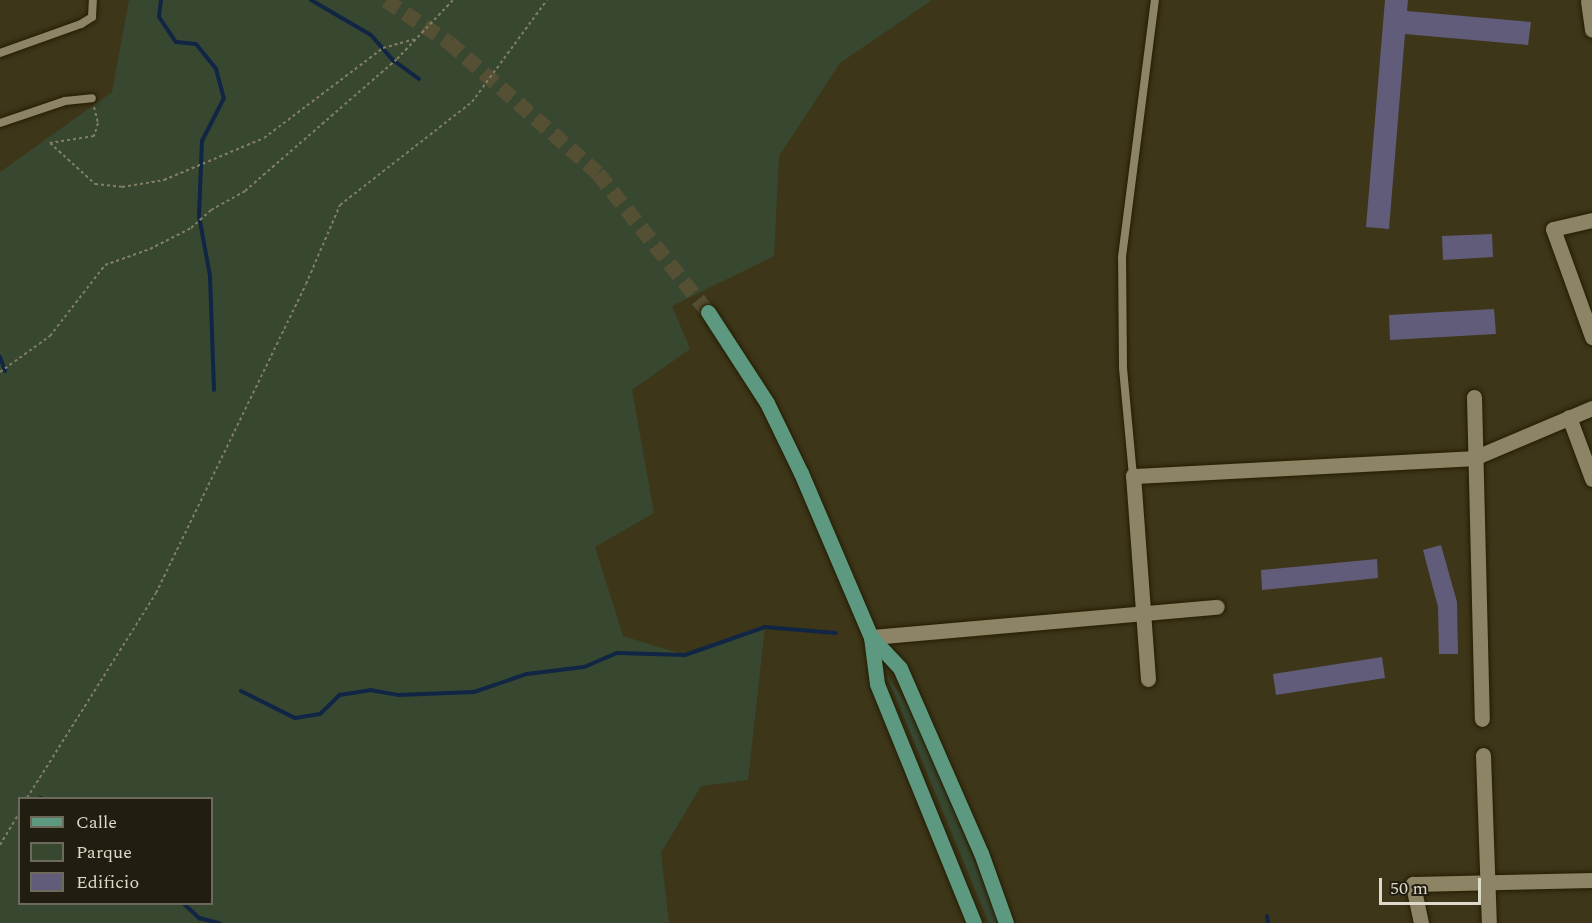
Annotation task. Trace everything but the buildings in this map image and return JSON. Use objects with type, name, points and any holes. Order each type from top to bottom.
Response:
[{"type":"main road","points":[[708,312],[767,403],[872,637],[900,668],[981,853],[1006,923]]},
{"type":"main road","points":[[872,637],[877,684],[974,923]]},
{"type":"street","points":[[1589,3],[1592,30]]},
{"type":"street","points":[[1592,220],[1553,230],[1592,337]]},
{"type":"street","points":[[1474,397],[1482,718]]},
{"type":"street","points":[[1148,679],[1133,476],[1474,458],[1592,408]]},
{"type":"street","points":[[1569,417],[1592,479]]},
{"type":"street","points":[[872,637],[1217,607]]},
{"type":"street","points":[[1483,755],[1489,923]]},
{"type":"street","points":[[1421,923],[1413,884],[1592,880]]},
{"type":"lane","points":[[0,53],[81,24],[92,17],[93,0]]},
{"type":"lane","points":[[1133,476],[1123,368],[1122,257],[1155,0]]},
{"type":"lane","points":[[0,123],[65,101],[92,98]]},
{"type":"path","points":[[0,372],[50,336],[105,265],[181,233],[245,191],[417,38],[453,0]]},
{"type":"path","points":[[28,797],[156,592],[306,284],[340,205],[471,102],[548,0]]},
{"type":"path","points":[[92,98],[98,123],[94,136],[50,144],[95,184],[122,187],[154,182],[264,138],[384,47],[417,38]]},
{"type":"path","points":[[0,845],[18,815]]},
{"type":"green space","points":[[129,0],[932,0],[840,63],[779,156],[774,256],[672,306],[690,349],[632,390],[654,513],[595,547],[623,636],[685,655],[765,627],[748,780],[701,786],[661,853],[669,923],[0,923],[0,172],[112,92]]},
{"type":"green space","points":[[886,674],[914,715],[1000,923],[989,923]]},
{"type":"waterway","points":[[161,0],[159,17],[176,42],[196,44],[216,69],[224,98],[202,141],[199,216],[210,276],[214,390]]},
{"type":"waterway","points":[[311,0],[371,35],[393,60],[419,79]]},
{"type":"waterway","points":[[0,357],[5,371]]},
{"type":"waterway","points":[[241,691],[295,718],[320,714],[340,695],[370,690],[398,695],[474,692],[527,674],[584,667],[617,653],[685,655],[765,627],[836,633]]},
{"type":"waterway","points":[[185,905],[199,918],[219,923]]},
{"type":"waterway","points":[[1267,916],[1268,923]]},
{"type":"tunnel","points":[[386,0],[449,42],[598,173],[708,312]]}]
